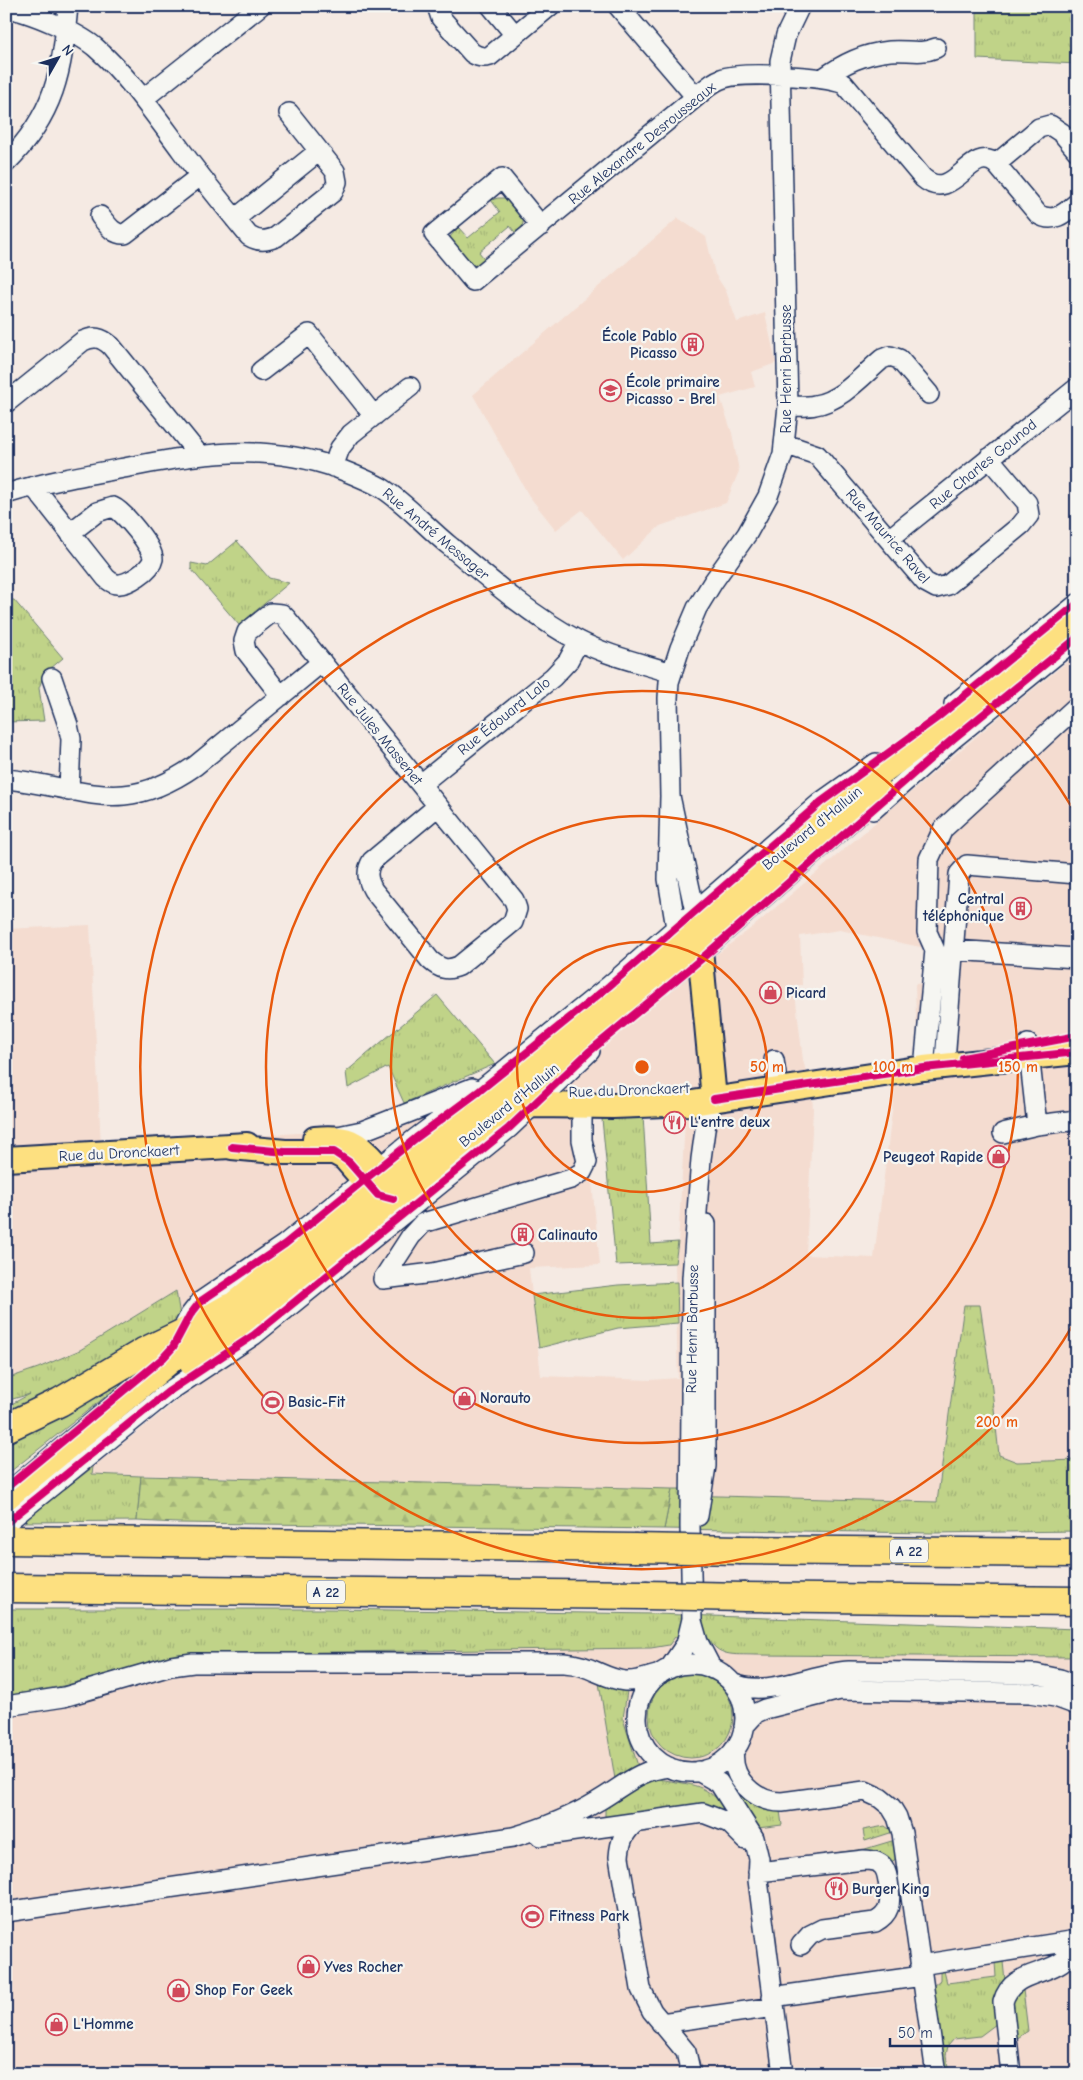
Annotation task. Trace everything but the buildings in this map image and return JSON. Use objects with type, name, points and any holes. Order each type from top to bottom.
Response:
[{"type":"highway","points":[[6,1428],[60,1402],[144,1352],[229,1308]]},
{"type":"highway","name":"A 22","points":[[6,1540],[1077,1553]]},
{"type":"highway","name":"A 22","points":[[6,1588],[1077,1601]]},
{"type":"highway","points":[[944,1599],[1011,1611],[1077,1616]]},
{"type":"main road","name":"Boulevard d'Halluin","points":[[6,1515],[379,1183],[692,935],[836,807],[1001,683],[1077,621]]},
{"type":"main road","name":"Boulevard d'Halluin","points":[[6,1498],[177,1356],[229,1308],[379,1183],[692,935]]},
{"type":"main road","name":"Rue Henri Barbusse","points":[[692,935],[714,1099]]},
{"type":"main road","name":"Rue du Dronckaert","points":[[232,1147],[285,1152],[334,1152],[379,1183],[427,1180],[514,1112],[534,1105],[674,1104],[714,1099],[1029,1051],[1077,1036]]},
{"type":"main road","name":"Rue du Dronckaert","points":[[1029,1051],[1077,1052]]},
{"type":"main road","name":"Rue du Dronckaert","points":[[6,1159],[232,1147],[332,1137],[347,1140],[359,1146],[379,1183]]},
{"type":"street","points":[[6,162],[32,133],[50,100],[59,75],[68,6]]},
{"type":"street","points":[[143,99],[260,6]]},
{"type":"street","points":[[437,6],[441,18],[476,56],[490,56],[550,6]]},
{"type":"street","points":[[491,6],[515,35]]},
{"type":"street","points":[[618,6],[696,97]]},
{"type":"street","name":"Rue Henri Barbusse","points":[[692,935],[668,879],[670,796],[668,698],[672,673],[697,608],[712,582],[748,534],[762,508],[776,478],[785,444],[788,406],[780,76],[783,45],[800,6]]},
{"type":"street","points":[[6,8],[23,12],[66,30],[96,48],[143,99],[200,176],[249,236],[256,240],[269,240],[276,237],[336,188],[337,177],[335,171],[289,113]]},
{"type":"street","points":[[822,79],[840,66],[857,58],[891,51],[925,52],[936,48]]},
{"type":"street","name":"Rue Alexandre Desrousseaux","points":[[541,226],[502,178],[434,234],[473,282],[541,226],[696,97],[720,79],[739,76],[765,74],[837,81],[851,90],[928,182],[942,186],[979,160],[986,159],[996,164]]},
{"type":"street","points":[[1077,151],[1062,133],[1050,125],[1040,128],[996,164],[1043,218],[1057,218],[1077,203]]},
{"type":"street","points":[[235,219],[319,151]]},
{"type":"street","points":[[100,216],[116,232],[125,234],[200,176]]},
{"type":"street","points":[[261,371],[309,334],[374,416]]},
{"type":"street","points":[[6,403],[83,342],[90,338],[101,338],[111,346],[199,455]]},
{"type":"street","points":[[788,406],[816,406],[824,403],[841,393],[882,359],[890,356],[899,359],[929,394]]},
{"type":"street","points":[[333,467],[345,441],[410,387]]},
{"type":"street","name":"Rue Charles Gounod","points":[[889,540],[1077,388]]},
{"type":"street","name":"Rue Maurice Ravel","points":[[785,444],[818,455],[925,582],[936,588],[948,585],[1021,525],[1029,515],[1026,503],[990,458]]},
{"type":"street","name":"Rue André Messager","points":[[8,491],[90,474],[199,455],[238,452],[270,453],[299,457],[333,467],[371,482],[392,495],[450,547],[507,592],[542,618],[579,641],[600,651],[672,673]]},
{"type":"street","points":[[34,487],[70,533]]},
{"type":"street","points":[[6,1523],[168,1392],[254,1335],[509,1128],[590,1051],[692,935],[821,802],[938,717],[1077,604]]},
{"type":"street","name":"Rue Jules Massenet","points":[[280,696],[246,651],[244,636],[251,628],[271,613],[282,614],[421,784],[514,900],[517,910],[515,918],[509,926],[459,966],[450,969],[439,967],[430,960],[373,890],[368,876],[369,866],[372,861],[438,806]]},
{"type":"street","points":[[6,1488],[163,1358],[173,1347],[190,1315],[201,1302],[285,1244],[379,1183],[492,1080],[602,992],[692,935],[953,739],[1077,638]]},
{"type":"street","name":"Rue Édouard Lalo","points":[[421,784],[553,677],[568,661],[579,641]]},
{"type":"street","points":[[6,780],[69,791],[119,796],[145,792],[163,786],[195,766],[322,662]]},
{"type":"street","points":[[52,678],[68,725],[70,740],[69,791]]},
{"type":"street","points":[[934,1065],[935,950],[927,932],[929,859],[943,829],[1077,706]]},
{"type":"street","points":[[934,1065],[953,950],[959,874],[968,865],[1077,874]]},
{"type":"street","points":[[953,950],[1077,958]]},
{"type":"street","points":[[1029,1051],[1037,1125]]},
{"type":"street","points":[[332,1137],[362,1131],[492,1080],[539,1058]]},
{"type":"street","points":[[774,1060],[778,1089]]},
{"type":"street","name":"Rue Henri Barbusse","points":[[665,1671],[686,1644],[692,1619],[692,1562],[706,1466],[706,1209],[717,1127],[714,1099]]},
{"type":"street","points":[[524,1253],[433,1273],[383,1279],[411,1236],[423,1223],[571,1179],[582,1172],[587,1162],[582,1140],[582,1106]]},
{"type":"street","points":[[1003,1133],[1037,1125],[1077,1120]]},
{"type":"street","name":"Rue Henri Barbusse","points":[[692,1619],[698,1642],[712,1669]]},
{"type":"street","points":[[6,1706],[64,1698],[171,1666],[192,1663],[564,1663],[584,1666],[624,1680],[638,1680],[682,1665],[695,1664],[712,1669],[732,1683],[744,1688],[757,1689],[824,1674],[849,1671],[1036,1674],[1077,1685]]},
{"type":"street","points":[[665,1671],[650,1683],[642,1695],[638,1709],[638,1723],[641,1737],[657,1759],[669,1767],[683,1771],[698,1771],[720,1763],[734,1750],[741,1739],[744,1726],[743,1703],[732,1683]]},
{"type":"street","points":[[744,1726],[756,1713],[765,1709],[840,1690],[1030,1693],[1054,1697],[1077,1705]]},
{"type":"street","points":[[734,1750],[735,1768],[741,1780],[752,1793],[768,1801],[782,1802],[861,1791],[880,1798],[891,1807],[897,1817],[902,1833],[936,2074]]},
{"type":"street","points":[[513,1837],[548,1826],[572,1815],[644,1772],[669,1767]]},
{"type":"street","points":[[698,1771],[719,1783],[750,1831],[758,1851],[758,1876]]},
{"type":"street","points":[[6,1912],[513,1837],[553,1835],[703,1813],[720,1818],[736,1828],[747,1842],[754,1859],[758,1876],[783,2074]]},
{"type":"street","points":[[636,1822],[625,1831],[622,1838],[620,1866],[641,1989],[644,2000],[686,2052],[691,2074]]},
{"type":"street","points":[[758,1876],[864,1860],[877,1862],[885,1868],[891,1901],[890,1907],[881,1919],[875,1922],[822,1929],[810,1935],[801,1945]]},
{"type":"street","points":[[661,2023],[1076,1940],[1073,1950],[1062,1962],[1053,1968],[1021,1979],[1014,1983],[1004,1994],[1003,2002],[1011,2074]]},
{"type":"shaded area","name":"École primaire Picasso - Brel","points":[[678,218],[706,237],[715,274],[726,291],[737,322],[765,313],[776,363],[751,372],[755,387],[720,397],[732,433],[739,471],[726,503],[660,526],[623,560],[582,510],[556,530],[529,496],[473,395]]},
{"type":"shaded area","points":[[1077,654],[1077,1460],[1017,1462],[999,1455],[980,1305],[964,1306],[937,1502],[681,1495],[649,1489],[92,1474],[93,1467],[192,1389],[176,1291],[80,1350],[6,1379],[6,929],[90,925],[101,1146],[390,1127],[495,1071],[569,1076],[687,977],[754,926],[1004,713]],"holes":[[[840,930],[925,948],[926,983],[915,984],[916,1017],[920,1055],[934,1082],[895,1087],[874,1258],[806,1255],[813,1109],[812,1095],[803,1060],[794,985],[802,985],[800,936]],[[674,1112],[685,1120],[678,1245],[675,1263],[678,1378],[650,1380],[541,1376],[529,1268],[600,1265],[586,1121]]]},
{"type":"shaded area","points":[[707,1636],[712,1646],[722,1653],[755,1655],[1077,1657],[1077,2074],[6,2074],[6,1696],[68,1685],[178,1654],[651,1648],[675,1637]]},
{"type":"green space","points":[[977,6],[1077,6],[1077,64],[977,59]]},
{"type":"green space","points":[[506,198],[524,218],[521,232],[518,236],[510,226],[479,252],[487,262],[476,267],[469,266],[449,242],[450,237],[458,227],[468,238],[500,212],[491,200]]},
{"type":"green space","points":[[237,541],[269,578],[289,583],[239,625],[191,569],[191,563],[207,566]]},
{"type":"green space","points":[[6,600],[14,600],[63,658],[44,674],[39,688],[44,721],[6,722]]},
{"type":"green space","points":[[437,995],[495,1064],[404,1103],[388,1067],[348,1088],[346,1072]]},
{"type":"green space","points":[[643,1115],[651,1244],[678,1242],[675,1263],[616,1265],[602,1119]]},
{"type":"green space","points":[[677,1282],[678,1323],[618,1328],[539,1348],[532,1295],[618,1285]]},
{"type":"green space","points":[[176,1291],[181,1322],[133,1346],[133,1375],[6,1475],[6,1407],[30,1394],[6,1401],[6,1379],[80,1350]]},
{"type":"green space","points":[[964,1305],[980,1305],[999,1455],[1017,1462],[1077,1460],[1077,1531],[932,1533],[664,1529],[672,1489],[681,1489],[682,1495],[937,1502]]},
{"type":"green space","points":[[93,1467],[92,1474],[141,1476],[137,1521],[22,1522]]},
{"type":"green space","points":[[141,1476],[672,1489],[664,1529],[178,1523],[137,1521]]},
{"type":"green space","points":[[6,1609],[328,1609],[655,1614],[1077,1629],[1077,1657],[733,1654],[716,1648],[707,1636],[675,1637],[669,1645],[651,1648],[178,1654],[68,1685],[6,1696]]},
{"type":"green space","points":[[691,1674],[707,1677],[726,1693],[730,1700],[733,1716],[730,1732],[714,1751],[707,1755],[691,1758],[675,1755],[656,1739],[652,1732],[649,1716],[652,1700],[668,1681],[675,1677]]},
{"type":"green space","points":[[598,1677],[625,1687],[627,1691],[623,1719],[639,1769],[616,1785]]},
{"type":"green space","points":[[659,1779],[706,1790],[729,1812],[605,1821],[605,1809],[651,1780]]},
{"type":"green space","points":[[733,1783],[742,1795],[752,1803],[765,1809],[780,1811],[782,1825],[758,1828],[726,1786]]},
{"type":"green space","points":[[885,1826],[893,1832],[865,1841],[863,1830]]},
{"type":"green space","points":[[895,1840],[898,1857],[888,1865],[797,1864],[796,1858],[865,1849]]},
{"type":"green space","points":[[995,1962],[1003,1962],[1005,1981],[997,1994],[996,2024],[980,2036],[954,2039],[948,2046],[946,2055],[949,2074],[944,2074],[932,1987],[940,1980],[940,1971],[944,1971],[947,1983],[996,1977]]},
{"type":"green space","points":[[1023,1990],[1028,2031],[1016,2039],[1012,2005],[1017,1994]]},
{"type":"cycle path","points":[[6,1488],[163,1358],[173,1347],[190,1315],[201,1301],[285,1244],[416,1138],[478,1092],[609,986],[821,802],[938,717],[1077,604]]},
{"type":"cycle path","points":[[6,1523],[168,1392],[254,1335],[509,1128],[590,1051],[700,960],[953,739],[1077,638]]},
{"type":"cycle path","points":[[963,1058],[1077,1036]]},
{"type":"cycle path","points":[[714,1099],[924,1068],[1077,1052]]},
{"type":"cycle path","points":[[232,1147],[285,1152],[334,1152],[349,1162],[378,1195],[393,1199]]},
{"type":"place","name":"École Pablo Picasso","points":[[693,345]]},
{"type":"place","name":"École primaire Picasso - Brel","points":[[610,391]]},
{"type":"place","name":"Central téléphonique","points":[[1020,908]]},
{"type":"place","name":"Picard","points":[[770,993]]},
{"type":"place","name":"L'entre deux","points":[[674,1122]]},
{"type":"place","name":"Peugeot Rapide","points":[[999,1157]]},
{"type":"place","name":"Calinauto","points":[[522,1235]]},
{"type":"place","name":"Norauto","points":[[464,1398]]},
{"type":"place","name":"Basic-Fit","points":[[272,1402]]},
{"type":"place","name":"Burger King","points":[[836,1889]]},
{"type":"place","name":"Fitness Park","points":[[533,1916]]},
{"type":"place","name":"Yves Rocher","points":[[308,1967]]},
{"type":"place","name":"Shop For Geek","points":[[179,1990]]},
{"type":"place","name":"L'Homme","points":[[57,2024]]}]
